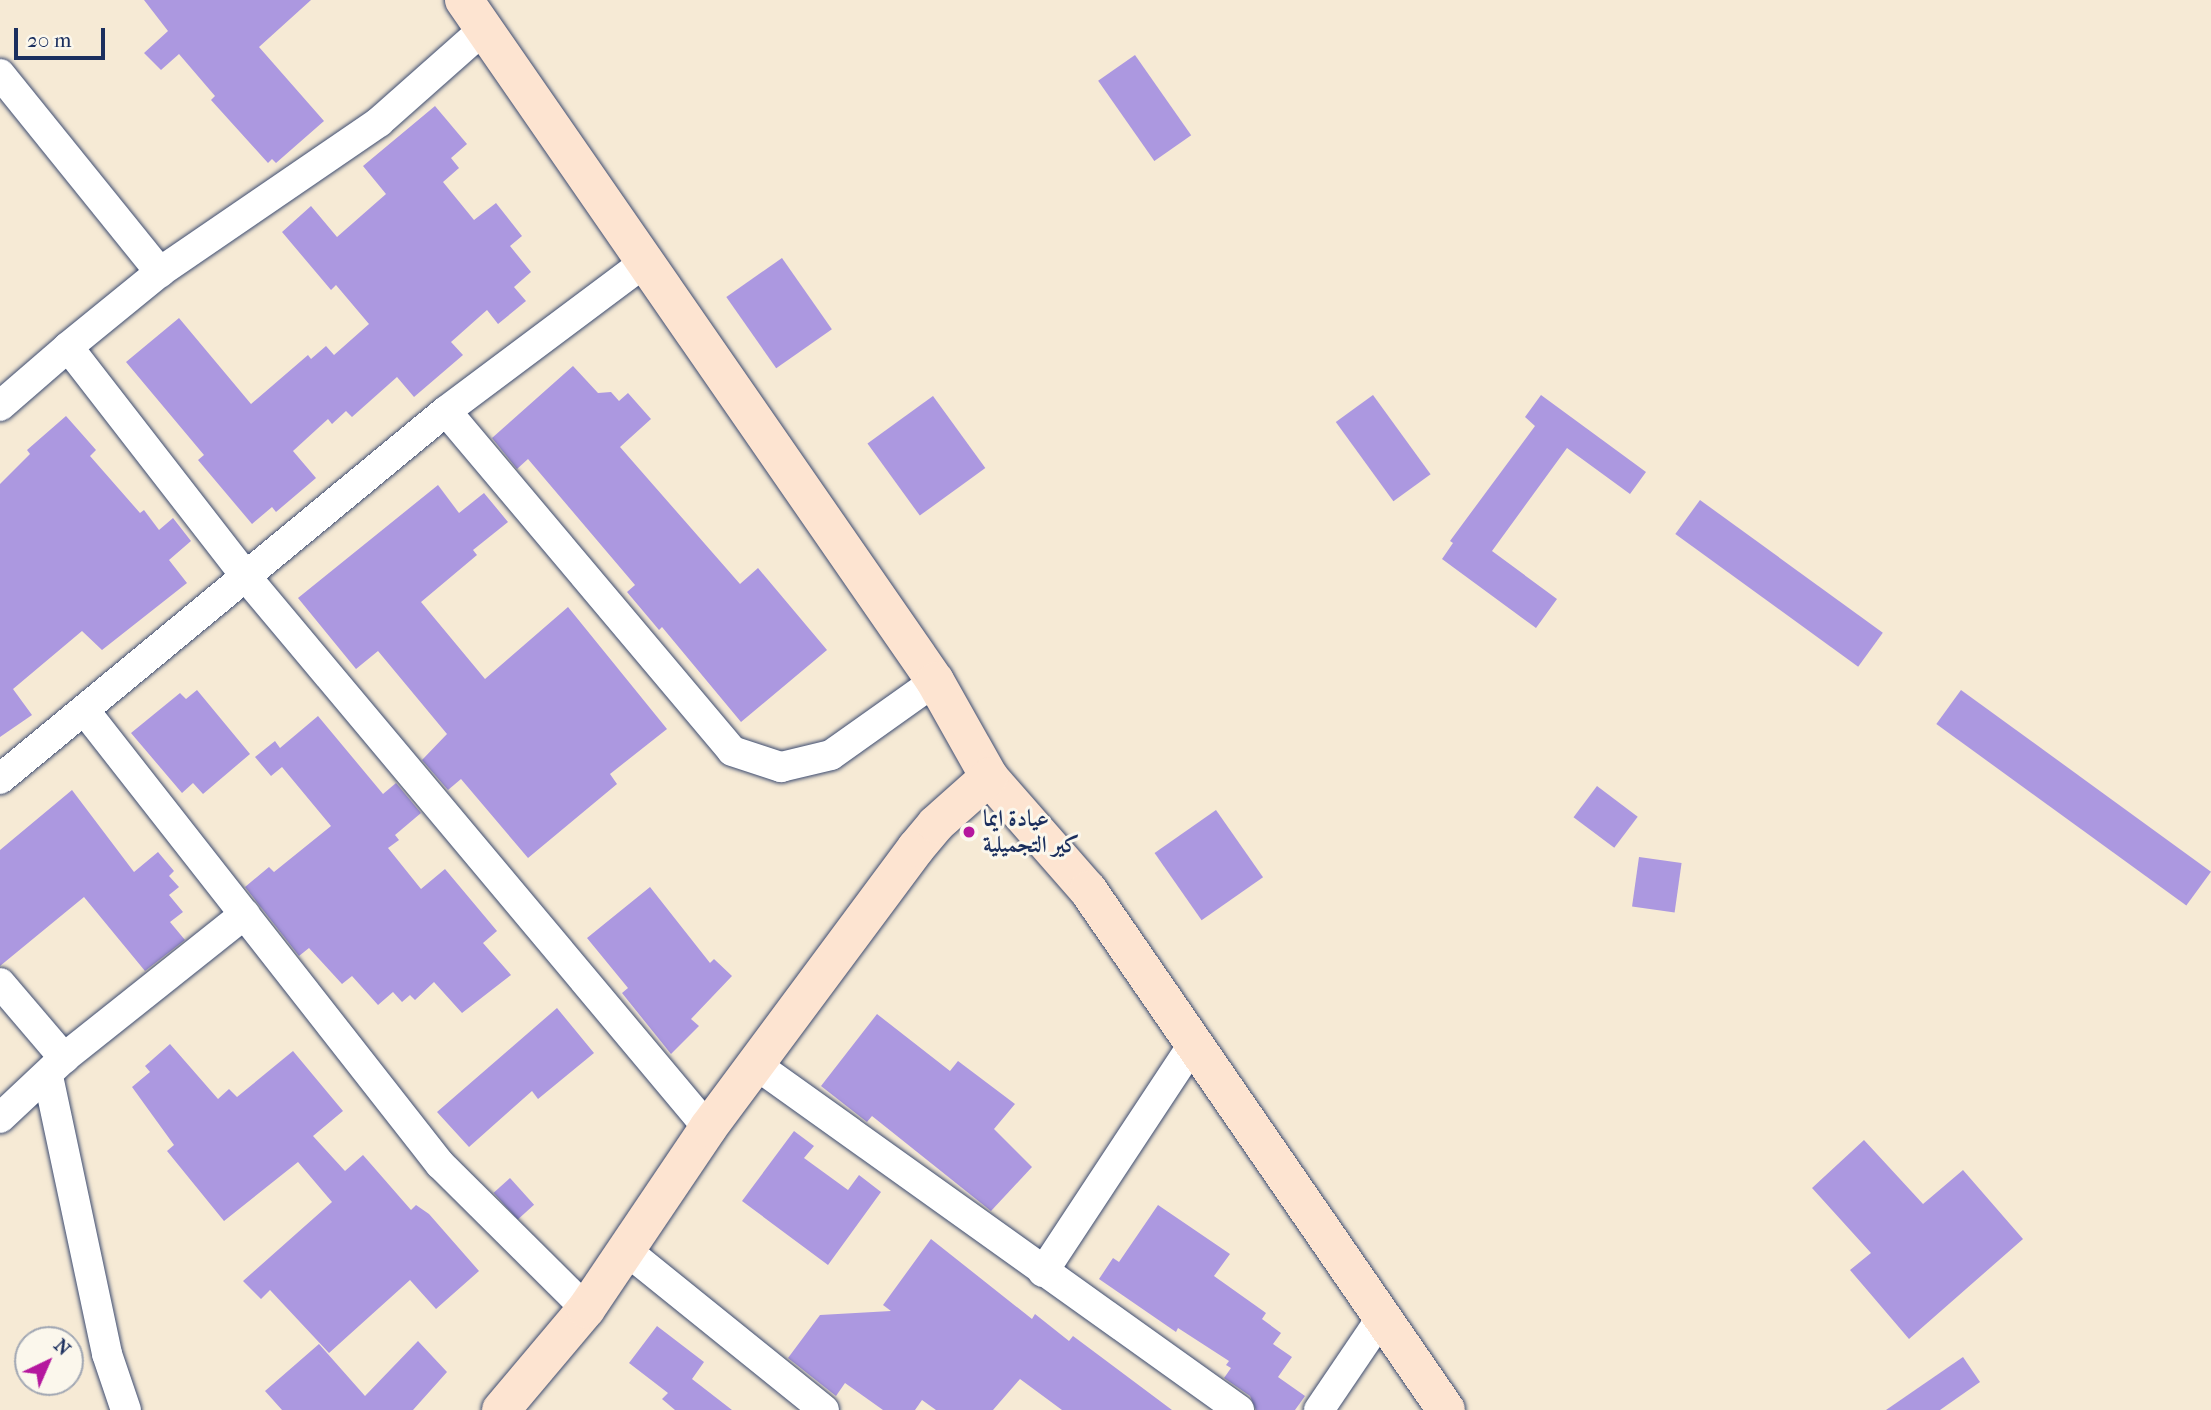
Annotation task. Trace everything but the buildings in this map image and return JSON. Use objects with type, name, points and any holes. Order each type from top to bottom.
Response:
[{"type":"street","points":[[0,406],[160,272],[379,122],[474,15],[648,260],[934,681],[989,777],[1088,890],[1446,1410]]},
{"type":"street","points":[[0,74],[160,272]]},
{"type":"street","points":[[0,779],[247,578],[446,411],[648,260]]},
{"type":"street","points":[[68,347],[247,578],[708,1128]]},
{"type":"street","points":[[446,411],[732,751],[781,767],[831,755],[934,681]]},
{"type":"street","points":[[85,711],[440,1164],[586,1309]]},
{"type":"street","points":[[504,1409],[586,1309],[708,1128],[922,840],[989,777]]},
{"type":"street","points":[[0,1118],[56,1067],[245,914]]},
{"type":"street","points":[[0,983],[56,1067],[107,1354],[125,1410]]},
{"type":"street","points":[[1043,1272],[1194,1043]]},
{"type":"street","points":[[755,1065],[1239,1410]]},
{"type":"street","points":[[627,1251],[824,1410]]},
{"type":"street","points":[[1319,1410],[1382,1317]]},
{"type":"place","name":"عيادة ايما كير التجميلية","points":[[969,832]]}]
